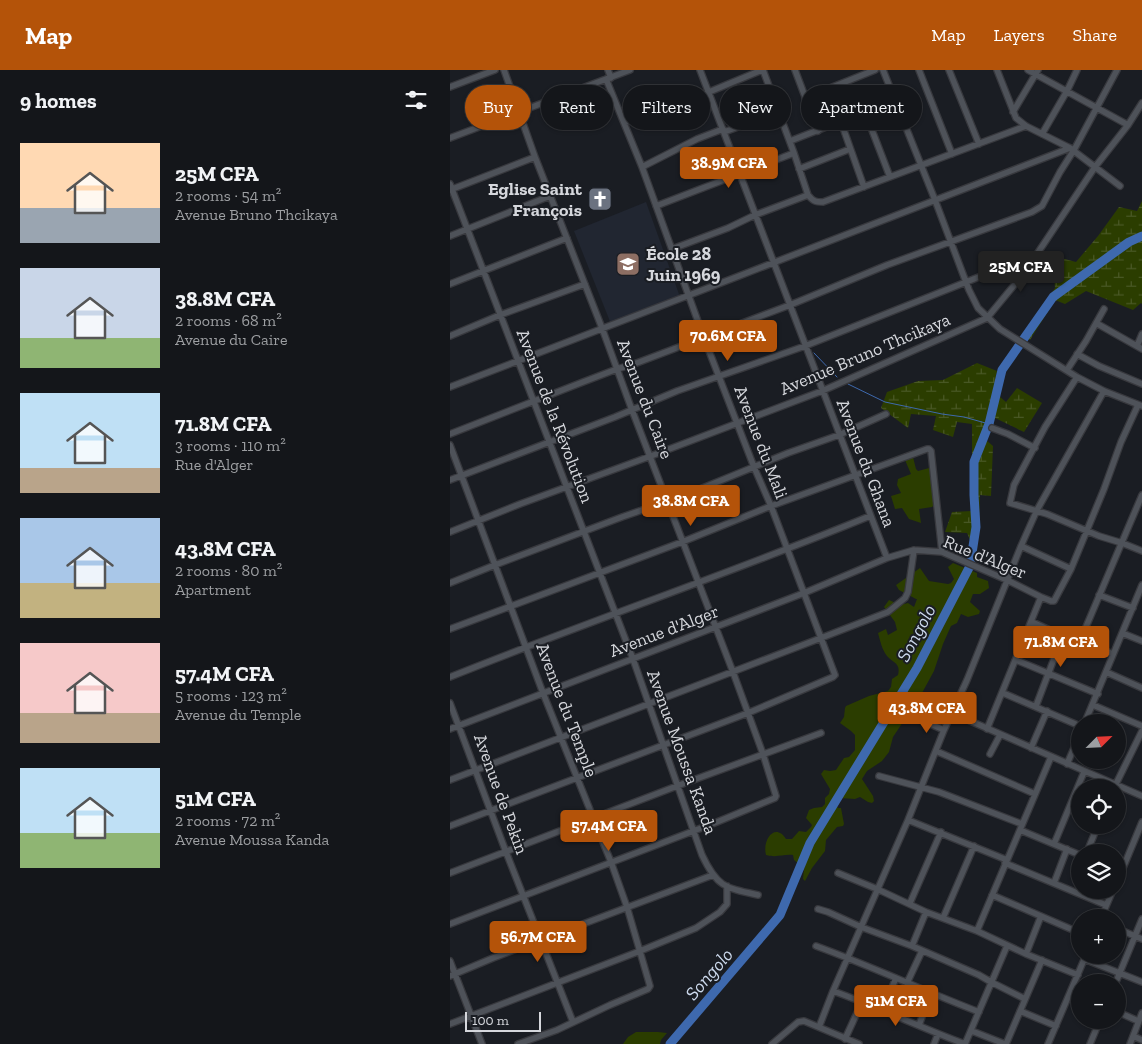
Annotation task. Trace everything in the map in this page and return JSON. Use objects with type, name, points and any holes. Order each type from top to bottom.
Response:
[{"type":"street","points":[[450,87],[495,70]]},
{"type":"street","name":"Avenue du Caire","points":[[504,70],[509,85]]},
{"type":"street","name":"Avenue du Mali","points":[[608,70],[608,78],[623,120]]},
{"type":"street","points":[[531,107],[630,70]]},
{"type":"street","name":"Avenue du Ghana","points":[[700,70],[706,85]]},
{"type":"street","points":[[710,92],[763,70],[769,85]]},
{"type":"street","points":[[796,70],[801,86]]},
{"type":"street","points":[[838,85],[875,70]]},
{"type":"street","points":[[919,70],[952,154]]},
{"type":"street","points":[[949,70],[979,144]]},
{"type":"street","points":[[997,70],[1013,112],[1019,122],[1072,149],[1120,186]]},
{"type":"street","points":[[1028,70],[1037,72],[1128,125]]},
{"type":"street","points":[[1042,134],[1077,70]]},
{"type":"street","points":[[450,434],[617,369],[790,305],[887,265],[1032,212],[1042,206],[1117,70]]},
{"type":"street","points":[[885,71],[890,85]]},
{"type":"street","points":[[1013,112],[1037,72]]},
{"type":"street","name":"Avenue du Ghana","points":[[710,95],[720,122]]},
{"type":"street","name":"Avenue Bruno Thcikaya","points":[[450,532],[822,391],[987,318],[1025,272],[1142,103]]},
{"type":"street","points":[[786,130],[808,195],[816,202],[823,202],[1026,126]]},
{"type":"street","points":[[450,138],[471,130]]},
{"type":"street","name":"Avenue du Caire","points":[[525,130],[733,672],[776,796],[694,830]]},
{"type":"street","name":"Avenue du Mali","points":[[627,130],[704,338],[771,506],[835,675],[748,713]]},
{"type":"street","points":[[642,167],[697,139],[723,130]]},
{"type":"street","name":"Avenue du Ghana","points":[[723,130],[887,558]]},
{"type":"street","points":[[844,130],[864,187]]},
{"type":"street","points":[[872,130],[890,177]]},
{"type":"street","points":[[908,130],[974,302],[981,312],[1000,329],[1077,377],[1140,406],[1121,442],[1071,569],[1054,601],[1041,597],[987,729]]},
{"type":"street","points":[[790,141],[818,131]]},
{"type":"street","points":[[799,169],[850,149]]},
{"type":"street","points":[[450,387],[1072,149]]},
{"type":"street","points":[[656,206],[794,153]]},
{"type":"street","points":[[451,188],[535,157]]},
{"type":"street","name":"Avenue de la Révolution","points":[[451,188],[633,659]]},
{"type":"street","points":[[672,249],[728,228],[755,214],[808,195]]},
{"type":"street","points":[[450,236],[550,196]]},
{"type":"street","points":[[450,284],[567,238]]},
{"type":"street","points":[[450,480],[550,443],[678,391],[805,346],[1014,263]]},
{"type":"street","points":[[450,336],[500,315],[585,284]]},
{"type":"street","points":[[1067,370],[1104,309]]},
{"type":"street","points":[[1096,323],[1140,347],[1142,334]]},
{"type":"street","points":[[1077,354],[1099,366],[1142,384]]},
{"type":"street","points":[[1077,377],[1045,428],[1014,485],[1011,504],[1037,510],[1142,551]]},
{"type":"street","points":[[819,1027],[908,820],[944,730],[971,671],[1037,510],[1104,391]]},
{"type":"street","points":[[450,583],[495,564],[683,496],[886,414]]},
{"type":"street","points":[[992,428],[1035,448]]},
{"type":"street","name":"Avenue du Temple","points":[[450,445],[543,693],[611,862],[627,907],[650,986],[650,988],[572,1022]]},
{"type":"street","points":[[450,629],[923,450],[930,449],[942,552]]},
{"type":"street","points":[[1080,641],[1142,495]]},
{"type":"street","points":[[450,677],[870,516]]},
{"type":"street","points":[[1021,546],[1071,569]]},
{"type":"street","points":[[450,780],[888,612],[905,598],[908,592],[914,550]]},
{"type":"street","name":"Rue d'Alger","points":[[887,558],[914,550],[942,552],[1041,597]]},
{"type":"street","name":"Avenue d'Alger","points":[[450,728],[804,593],[887,558]]},
{"type":"street","points":[[1089,714],[1142,586]]},
{"type":"street","points":[[1099,595],[1133,608]]},
{"type":"street","points":[[1032,622],[1113,654]]},
{"type":"street","points":[[1122,633],[1142,641]]},
{"type":"street","points":[[1036,706],[1064,635]]},
{"type":"street","name":"Avenue Moussa Kanda","points":[[633,659],[702,855],[713,875]]},
{"type":"street","points":[[1016,660],[1098,694]]},
{"type":"street","points":[[1106,672],[1142,688]]},
{"type":"street","points":[[1003,692],[1071,722]]},
{"type":"street","name":"Avenue de Pekin","points":[[450,703],[572,1022]]},
{"type":"street","points":[[1094,705],[1142,726]]},
{"type":"street","points":[[1031,748],[1047,711]]},
{"type":"street","points":[[450,826],[748,713]]},
{"type":"street","points":[[952,714],[1100,779]]},
{"type":"street","points":[[917,718],[944,730]]},
{"type":"street","points":[[1118,779],[1142,730]]},
{"type":"street","points":[[450,873],[821,733]]},
{"type":"street","points":[[990,754],[1000,734]]},
{"type":"street","points":[[936,751],[1036,794]]},
{"type":"street","points":[[1067,764],[1071,755]]},
{"type":"street","points":[[977,931],[1051,757]]},
{"type":"street","points":[[1054,844],[1084,772]]},
{"type":"street","points":[[879,776],[939,792],[1071,851]]},
{"type":"street","points":[[1126,790],[1142,796]]},
{"type":"street","points":[[908,820],[942,832],[1106,905]]},
{"type":"street","points":[[1126,857],[1142,822]]},
{"type":"street","points":[[450,924],[694,830]]},
{"type":"street","points":[[910,903],[942,832]]},
{"type":"street","points":[[943,918],[974,846]]},
{"type":"street","points":[[1054,883],[1067,849]]},
{"type":"street","points":[[838,873],[910,903],[926,912],[977,931],[1007,946],[1078,974],[1082,964]]},
{"type":"street","points":[[452,975],[713,875],[727,886],[758,895]]},
{"type":"street","points":[[450,1024],[696,928],[720,912],[727,904],[727,886]]},
{"type":"street","points":[[992,895],[1071,930]]},
{"type":"street","points":[[1105,909],[1109,899]]},
{"type":"street","points":[[818,909],[912,946],[978,975],[1026,999]]},
{"type":"street","points":[[912,946],[926,912]]},
{"type":"street","points":[[1026,954],[1041,916]]},
{"type":"street","points":[[1120,973],[1142,919]]},
{"type":"street","points":[[1126,932],[1142,939]]},
{"type":"street","points":[[816,946],[979,1012]]},
{"type":"street","points":[[833,991],[965,1044],[1007,946]]},
{"type":"street","points":[[907,983],[922,951]]},
{"type":"street","points":[[972,1031],[1005,1044],[1042,960]]},
{"type":"street","points":[[450,961],[452,975],[482,1044]]},
{"type":"street","points":[[1100,964],[1142,982]]},
{"type":"street","points":[[882,1011],[896,978]]},
{"type":"street","points":[[1048,1044],[1071,991]]},
{"type":"street","points":[[919,1025],[931,993]]},
{"type":"street","points":[[845,1039],[862,1002]]},
{"type":"street","points":[[1020,1011],[1056,1026]]},
{"type":"street","points":[[1130,1044],[1142,1013]]},
{"type":"street","points":[[1126,1016],[1138,1022]]},
{"type":"street","points":[[772,1044],[801,1021],[858,1044]]},
{"type":"street","points":[[518,1044],[557,1030],[572,1022]]},
{"type":"street","points":[[1090,1044],[1096,1029]]},
{"type":"street","points":[[934,1044],[938,1034]]},
{"type":"street","points":[[1133,1036],[1142,1040]]},
{"type":"shaded area","name":"École 28 Juin 1969","points":[[646,202],[680,297],[611,324],[574,231]]},
{"type":"green space","points":[[1142,201],[1142,304],[1133,310],[1086,291],[1065,304],[1055,300],[1030,340],[1023,334],[1055,288],[1054,276],[1061,258],[1076,262],[1119,207],[1137,211]]},
{"type":"green space","points":[[977,363],[997,371],[993,391],[1006,402],[1017,388],[1042,403],[1024,432],[995,418],[986,440],[993,446],[991,496],[980,495],[974,558],[970,557],[971,542],[967,533],[945,532],[952,512],[972,511],[972,424],[957,422],[953,437],[933,430],[936,416],[911,414],[908,428],[881,408],[887,392],[918,381],[943,380]]},
{"type":"green space","points":[[913,457],[918,471],[933,467],[936,503],[932,507],[919,509],[921,523],[909,519],[902,508],[895,509],[891,496],[901,493],[897,485],[898,479],[911,474],[905,460]]},
{"type":"green space","points":[[953,563],[977,573],[977,577],[988,581],[989,588],[980,594],[973,594],[970,602],[980,611],[979,614],[968,617],[961,614],[957,623],[951,626],[934,671],[922,693],[911,705],[893,737],[889,752],[882,761],[867,771],[862,779],[873,796],[874,801],[872,803],[868,802],[860,797],[855,799],[840,798],[838,800],[837,805],[838,808],[841,808],[844,824],[837,827],[826,840],[825,851],[805,881],[803,879],[806,862],[814,839],[829,817],[834,804],[921,667],[937,631],[932,633],[904,687],[882,719],[872,740],[866,746],[829,811],[810,839],[803,852],[801,866],[794,860],[793,855],[766,855],[765,849],[768,839],[770,835],[778,832],[786,839],[792,839],[799,831],[806,832],[811,827],[812,825],[806,818],[809,810],[822,807],[825,804],[825,798],[829,794],[830,789],[821,774],[824,770],[836,770],[844,758],[849,757],[855,750],[855,735],[840,723],[844,717],[846,706],[869,696],[888,691],[891,687],[892,679],[898,675],[898,668],[885,654],[878,633],[886,629],[888,635],[897,630],[895,622],[884,607],[889,600],[900,605],[908,603],[914,607],[917,599],[899,590],[896,585],[920,568],[929,581],[951,583],[954,579],[948,567]]},
{"type":"green space","points":[[636,1032],[667,1033],[660,1044],[623,1044],[628,1037]]},
{"type":"waterway","name":"Songolo","points":[[670,1044],[780,915],[810,843],[917,668],[970,566],[976,527],[974,462],[989,424],[1002,370],[1053,297],[1129,242],[1142,236]]},
{"type":"waterway","points":[[814,353],[837,377]]},
{"type":"waterway","points":[[848,384],[885,402],[964,417],[989,424]]},
{"type":"place","name":"Eglise Saint François","points":[[600,199]]},
{"type":"place","name":"École 28 Juin 1969","points":[[628,264]]}]
